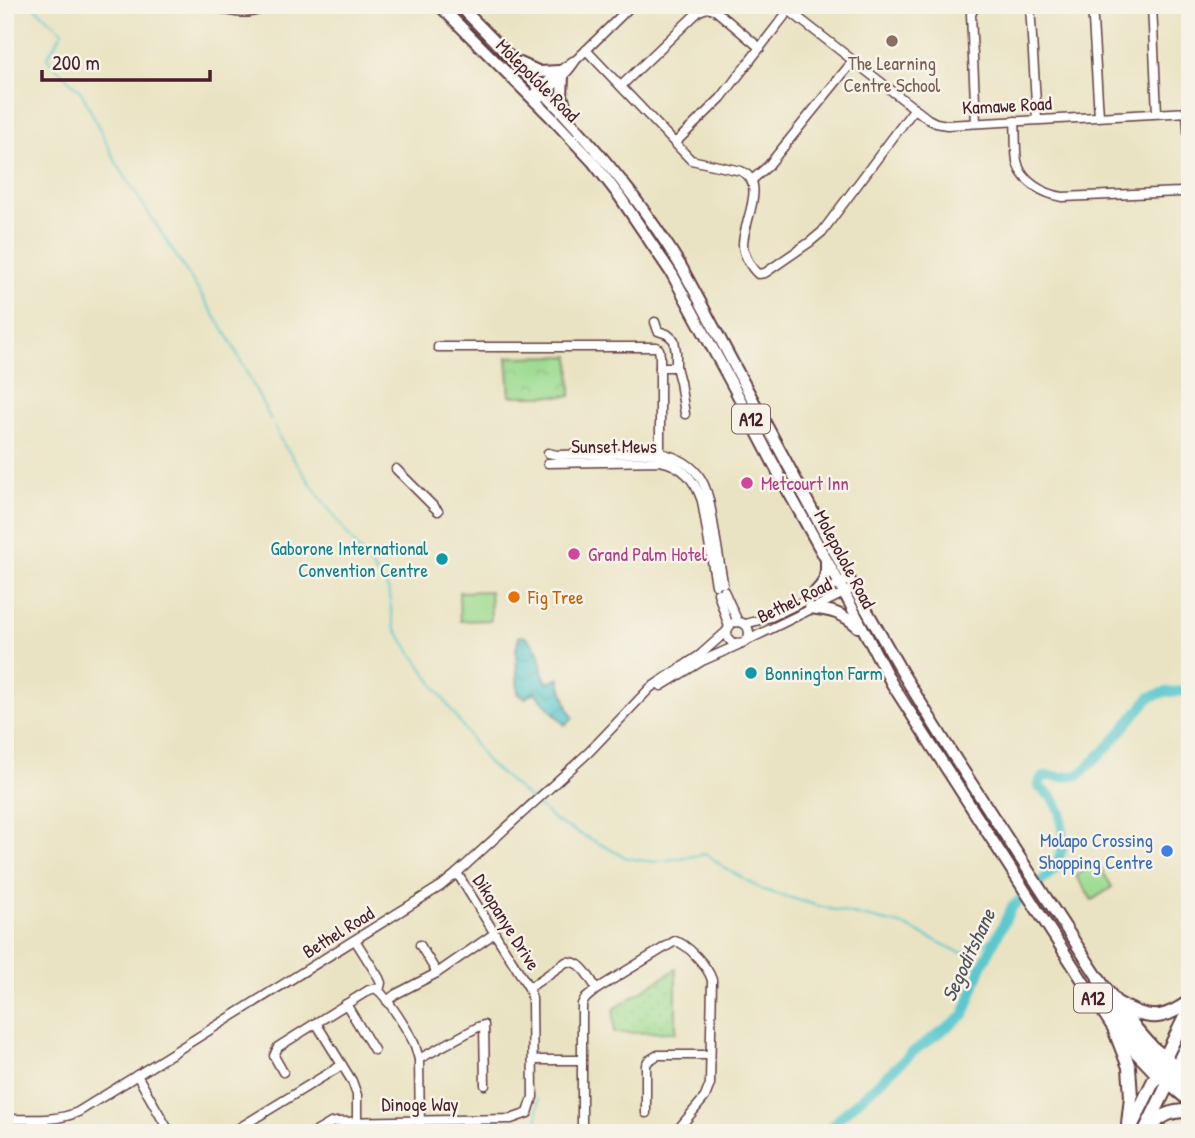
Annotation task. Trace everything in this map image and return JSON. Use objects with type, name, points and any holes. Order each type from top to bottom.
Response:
[{"type":"highway","points":[[1099,979],[1109,1004],[1121,1021],[1161,1066],[1190,1090]]},
{"type":"highway","points":[[1117,1003],[1136,1013],[1155,1017],[1176,1011],[1190,1001]]},
{"type":"highway","points":[[1128,1132],[1190,1007]]},
{"type":"highway","points":[[1115,1031],[1129,1068],[1131,1097],[1128,1132]]},
{"type":"highway","points":[[1145,1133],[1190,1039]]},
{"type":"highway","points":[[1145,1133],[1168,1113],[1190,1111]]},
{"type":"main road","name":"Molepolole Road","points":[[439,5],[593,162],[620,197],[672,274],[826,558],[847,586],[1099,979],[1138,1030],[1161,1066]]},
{"type":"main road","name":"Molepolole Road","points":[[459,5],[571,123],[631,194],[682,268],[847,586],[866,637],[892,684],[1115,1031],[1161,1066]]},
{"type":"main road","points":[[514,61],[540,72],[561,74],[562,96],[571,123]]},
{"type":"main road","points":[[826,558],[824,584],[806,605],[839,613],[848,618],[866,637]]},
{"type":"main road","points":[[1172,1075],[1190,1077]]},
{"type":"main road","points":[[1172,1075],[1190,1102]]},
{"type":"street","points":[[211,5],[245,14],[272,5]]},
{"type":"street","points":[[533,100],[632,5]]},
{"type":"street","points":[[975,5],[971,14],[976,122]]},
{"type":"street","points":[[1030,5],[1037,120]]},
{"type":"street","points":[[1092,5],[1099,116]]},
{"type":"street","points":[[1152,5],[1157,113]]},
{"type":"street","points":[[621,86],[699,11],[707,8],[715,10],[760,48]]},
{"type":"street","points":[[675,143],[721,98],[760,48],[786,8]]},
{"type":"street","name":"Kamawe Road","points":[[786,8],[936,123],[947,125],[1188,112]]},
{"type":"street","points":[[586,50],[691,160],[748,174],[754,190],[743,245],[753,270],[758,274],[765,273],[822,232],[915,108]]},
{"type":"street","points":[[752,180],[768,166],[853,61]]},
{"type":"street","points":[[1188,112],[1190,160]]},
{"type":"street","points":[[1015,121],[1020,171],[1038,188],[1052,195],[1063,197],[1180,192],[1190,185]]},
{"type":"street","points":[[655,322],[658,331],[674,340],[685,414]]},
{"type":"street","points":[[438,348],[656,347],[659,349],[660,367],[660,457]]},
{"type":"street","points":[[660,367],[676,367]]},
{"type":"street","points":[[548,453],[672,456],[695,470],[708,493],[720,588],[730,641],[738,645],[748,640],[749,630],[741,623],[720,588]]},
{"type":"street","name":"Sunset Mews","points":[[548,463],[660,457]]},
{"type":"street","points":[[396,469],[438,511]]},
{"type":"street","name":"Bethel Road","points":[[741,623],[771,617],[806,605],[847,586]]},
{"type":"street","name":"Bethel Road","points":[[748,640],[776,626],[806,605]]},
{"type":"street","points":[[771,617],[776,626]]},
{"type":"street","points":[[728,629],[741,623]]},
{"type":"street","name":"Bethel Road","points":[[5,1119],[52,1119],[78,1112],[433,891],[457,873],[590,752],[642,695],[699,655],[728,629]]},
{"type":"street","name":"Bethel Road","points":[[642,695],[652,692],[702,661],[738,645]]},
{"type":"street","name":"Dikopanye Drive","points":[[457,873],[529,988],[532,999],[533,1097],[528,1113]]},
{"type":"street","points":[[387,1001],[437,973],[495,933]]},
{"type":"street","points":[[355,940],[379,978],[379,991]]},
{"type":"street","points":[[582,1133],[582,1004],[597,989],[675,941],[682,943],[707,969],[712,980],[710,1084],[705,1097],[675,1133]]},
{"type":"street","points":[[420,945],[437,973]]},
{"type":"street","points":[[529,988],[566,962],[572,961],[579,964],[597,989]]},
{"type":"street","points":[[283,1072],[274,1056],[278,1047],[369,990],[379,991],[414,1042],[419,1059],[420,1133]]},
{"type":"street","points":[[346,1004],[374,1050]]},
{"type":"street","points":[[316,1023],[352,1081],[357,1095],[357,1120]]},
{"type":"street","points":[[419,1059],[484,1025],[485,1085]]},
{"type":"street","points":[[646,1114],[648,1060],[658,1055],[710,1055]]},
{"type":"street","points":[[533,1060],[581,1060]]},
{"type":"street","points":[[231,1133],[342,1065]]},
{"type":"street","points":[[137,1075],[170,1133]]},
{"type":"street","name":"Dinoge Way","points":[[314,1133],[331,1123],[357,1120],[511,1119],[528,1113]]},
{"type":"green space","points":[[570,356],[571,396],[510,396],[507,357]]},
{"type":"green space","points":[[490,591],[491,620],[460,621],[459,592]]},
{"type":"green space","points":[[1097,862],[1112,887],[1092,900],[1076,876]]},
{"type":"green space","points":[[676,969],[676,1032],[614,1033],[614,1009]]},
{"type":"water","points":[[519,636],[527,637],[540,654],[542,672],[547,683],[559,678],[573,718],[565,725],[535,692],[525,698],[518,694],[516,651]]},
{"type":"waterway","points":[[32,5],[63,31],[47,58],[81,92],[117,164],[229,338],[271,420]]},
{"type":"waterway","points":[[275,427],[282,442],[322,500],[388,589],[394,627],[487,762],[530,799]]},
{"type":"waterway","name":"Segoditshane","points":[[828,1133],[838,1119],[914,1051],[964,1015],[981,968],[1012,907],[1056,868],[1063,846],[1061,813],[1053,798],[1039,787],[1040,780],[1045,776],[1079,775],[1106,749],[1150,697],[1165,692],[1190,691]]},
{"type":"waterway","points":[[537,805],[557,822],[627,858],[653,862],[707,854],[763,890],[905,926],[961,953],[976,950],[997,934]]},
{"type":"waterway","points":[[538,1099],[538,1133]]},
{"type":"place","name":"The Learning Centre School","points":[[892,41]]},
{"type":"place","name":"Metcourt Inn","points":[[747,483]]},
{"type":"place","name":"Grand Palm Hotel","points":[[574,554]]},
{"type":"place","name":"Gaborone International Convention Centre","points":[[442,559]]},
{"type":"place","name":"Fig Tree","points":[[514,597]]},
{"type":"place","name":"Bonnington Farm","points":[[751,673]]},
{"type":"place","name":"Molapo Crossing Shopping Centre","points":[[1167,851]]}]
